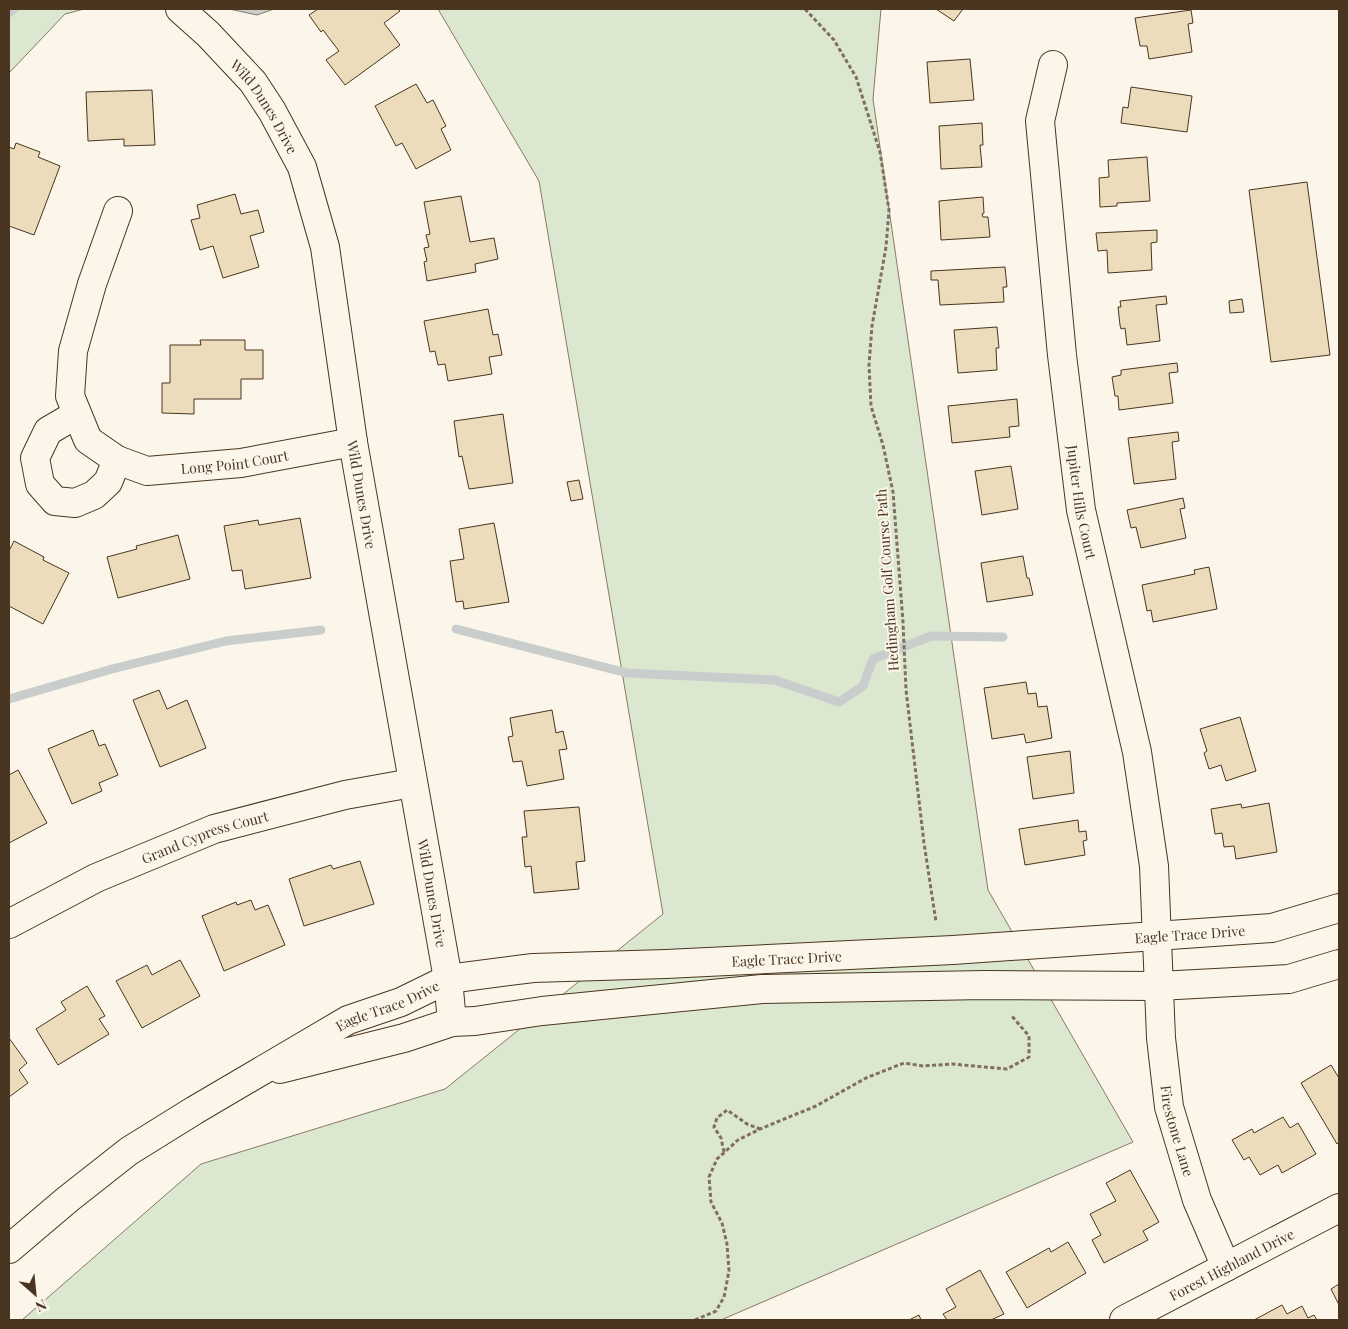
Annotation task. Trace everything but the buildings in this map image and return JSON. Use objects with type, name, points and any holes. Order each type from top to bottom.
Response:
[{"type":"street","name":"Wild Dunes Drive","points":[[180,9],[208,34],[253,82],[272,111],[302,167],[326,248],[352,442],[448,979],[452,1022]]},
{"type":"street","name":"Jupiter Hills Court","points":[[1053,65],[1040,121],[1063,364],[1081,510],[1137,752],[1154,866],[1158,936],[1158,986]]},
{"type":"street","name":"Long Point Court","points":[[118,210],[92,284],[74,351],[70,396],[88,440],[117,460],[147,471],[241,463],[352,442]]},
{"type":"street","points":[[78,414],[48,431],[35,458],[40,484],[55,501],[75,503],[94,496],[108,482],[117,460]]},
{"type":"street","name":"Grand Cypress Court","points":[[9,924],[96,878],[214,829],[344,795],[412,783]]},
{"type":"street","name":"Eagle Trace Drive","points":[[9,1249],[129,1151],[348,1020],[401,1002],[448,979],[533,968],[666,964],[952,950],[1272,928],[1339,908]]},
{"type":"street","name":"Eagle Trace Drive","points":[[254,1075],[404,1038],[452,1022],[475,1022],[542,1011],[762,989],[985,985],[1158,986],[1289,979],[1339,964]]},
{"type":"street","name":"Firestone Lane","points":[[1158,986],[1161,1038],[1169,1107],[1197,1200],[1226,1267]]},
{"type":"street","name":"Forest Highland Drive","points":[[1124,1320],[1339,1208]]},
{"type":"path","name":"Hedingham Golf Course Path","points":[[805,9],[834,40],[856,77],[880,152],[889,210],[886,247],[872,326],[870,365],[871,406],[883,445],[893,492],[906,690],[924,843],[935,920],[938,926]]},
{"type":"path","points":[[695,1320],[716,1311],[724,1298],[728,1271],[728,1244],[722,1223],[711,1202],[709,1177],[717,1159],[724,1152],[738,1140],[760,1128],[816,1106],[866,1078],[904,1064],[923,1066],[952,1064],[1007,1069],[1029,1057],[1029,1036],[1011,1014]]},
{"type":"path","points":[[724,1152],[721,1138],[714,1127],[716,1118],[727,1110],[747,1124],[760,1128]]},
{"type":"green space","points":[[9,9],[84,9],[65,14],[9,73]]},
{"type":"green space","points":[[438,9],[881,9],[873,99],[988,890],[1133,1142],[721,1320],[22,1320],[201,1164],[445,1089],[663,914],[539,181]]},
{"type":"shaded area","points":[[229,9],[274,9],[257,15]]},
{"type":"waterway","points":[[9,13],[14,9]]},
{"type":"waterway","points":[[456,629],[627,673],[775,680],[839,702],[863,686],[873,659],[931,636],[1003,637]]},
{"type":"waterway","points":[[9,699],[112,669],[226,641],[321,630]]}]
